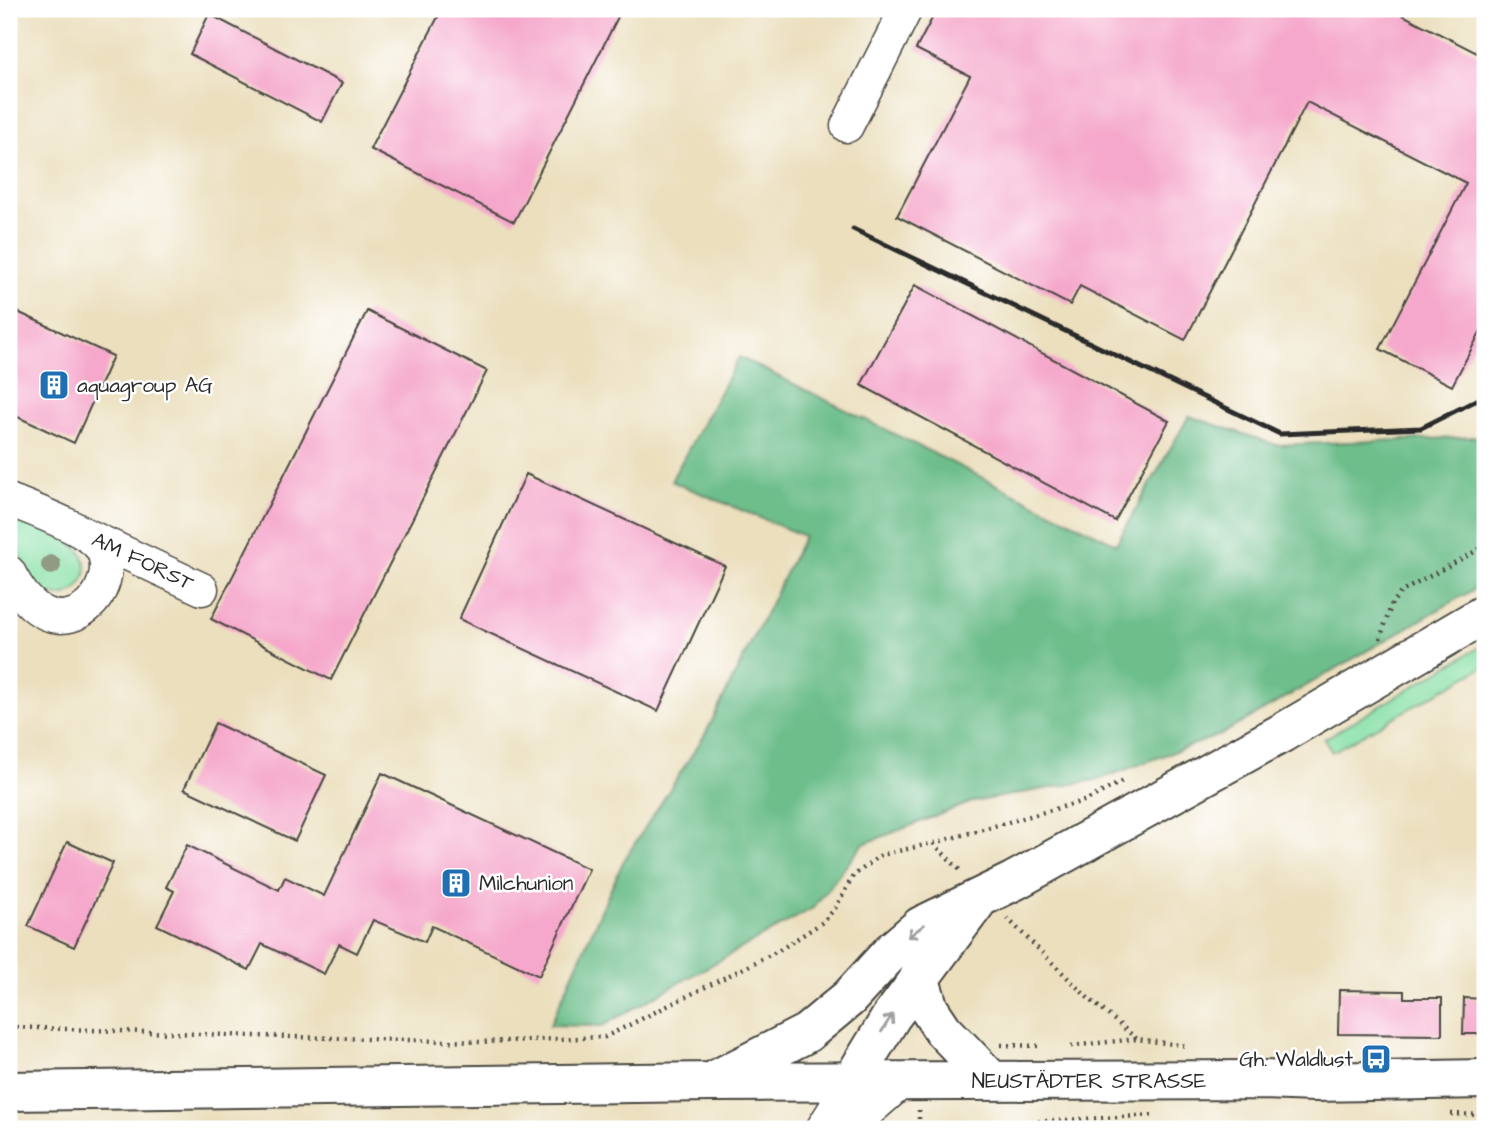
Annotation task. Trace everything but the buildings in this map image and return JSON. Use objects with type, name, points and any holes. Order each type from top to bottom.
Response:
[{"type":"main road","points":[[712,1082],[807,1033],[849,998],[892,951],[921,926],[984,899],[1282,733],[1485,614]]},
{"type":"main road","points":[[852,1082],[919,976],[984,899]]},
{"type":"main road","points":[[919,976],[929,1009],[943,1030],[992,1081]]},
{"type":"main road","name":"NEUSTÄDTER STRASSE","points":[[9,1091],[712,1082],[1314,1082],[1485,1079]]},
{"type":"street","points":[[847,126],[906,9]]},
{"type":"street","name":"AM FORST","points":[[9,500],[202,589]]},
{"type":"street","name":"AM FORST","points":[[9,572],[27,602],[41,612],[59,618],[76,615],[90,605],[102,587],[105,564],[100,548],[83,533]]},
{"type":"street","points":[[848,1129],[903,1081]]},
{"type":"street","points":[[822,1129],[852,1082]]},
{"type":"path","points":[[1376,643],[1382,636],[1392,603],[1401,592],[1485,546]]},
{"type":"path","points":[[9,1027],[481,1042],[605,1037],[778,951],[824,922],[836,907],[853,876],[881,855],[1087,800],[1135,775]]},
{"type":"path","points":[[933,843],[984,899],[1088,998],[1137,1039]]},
{"type":"path","points":[[990,1129],[1012,1123],[1060,1121]]},
{"type":"path","points":[[276,1129],[392,1126],[480,1129]]},
{"type":"green space","points":[[739,357],[1116,544],[1189,416],[1276,445],[1477,437],[1485,425],[1485,583],[1222,734],[1100,779],[972,802],[863,844],[813,908],[602,1026],[550,1025],[623,862],[706,733],[804,536],[671,481]]},
{"type":"green space","points":[[13,515],[76,547],[84,558],[86,569],[83,580],[76,589],[56,596],[45,592],[34,581],[11,536],[9,517]]},
{"type":"green space","points":[[1485,644],[1485,666],[1332,752],[1324,739]]},
{"type":"railway","points":[[853,229],[1280,434],[1421,428],[1485,396]]},
{"type":"place","name":"aquagroup AG","points":[[54,385]]},
{"type":"place","name":"Milchunion","points":[[456,883]]},
{"type":"place","name":"Gh. Waldlust","points":[[1376,1059]]}]
